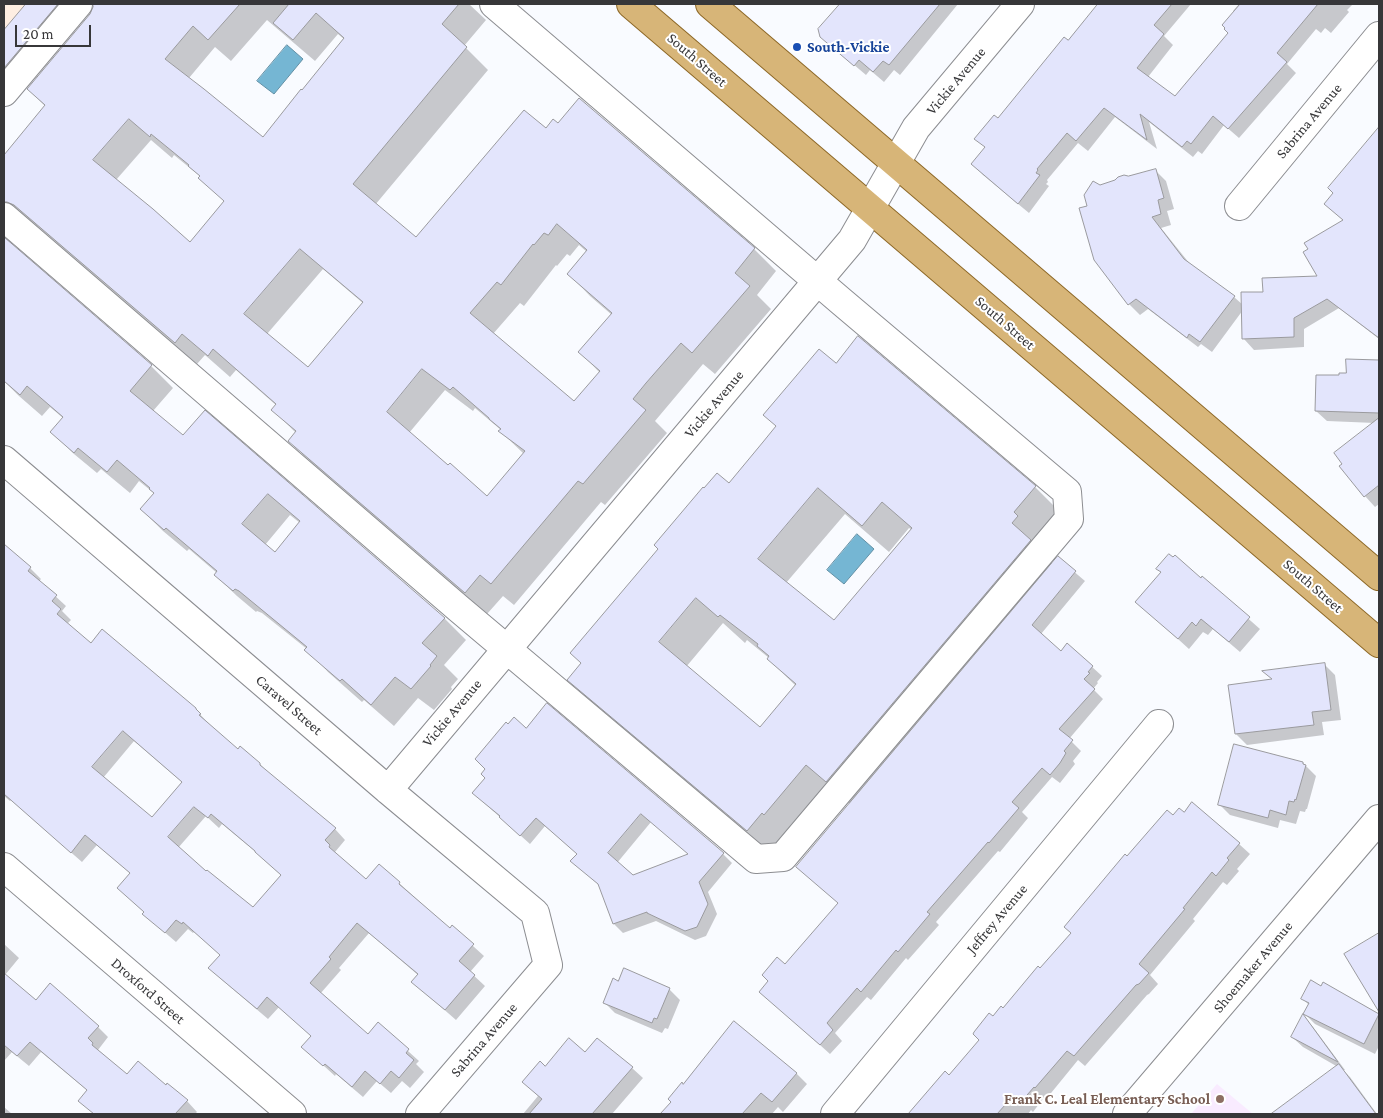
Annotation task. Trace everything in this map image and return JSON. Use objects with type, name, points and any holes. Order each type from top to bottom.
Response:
[{"type":"main road","name":"South Street","points":[[631,4],[1379,643]]},
{"type":"main road","points":[[710,4],[1379,576]]},
{"type":"street","points":[[4,92],[78,4]]},
{"type":"street","points":[[4,218],[458,608],[756,859],[783,857],[1069,518],[1067,492],[494,4]]},
{"type":"street","name":"Vickie Avenue","points":[[388,790],[852,240],[916,128],[1020,4]]},
{"type":"street","name":"Sabrina Avenue","points":[[1238,206],[1379,36]]},
{"type":"street","name":"Caravel Street","points":[[4,460],[534,913],[548,965]]},
{"type":"street","name":"Jeffrey Avenue","points":[[834,1114],[1159,724]]},
{"type":"street","name":"Shoemaker Avenue","points":[[1127,1114],[1379,819]]},
{"type":"street","name":"Droxford Street","points":[[4,867],[292,1114]]},
{"type":"street","name":"Sabrina Avenue","points":[[420,1114],[548,965]]},
{"type":"shaded area","points":[[4,4],[27,4],[4,32]]},
{"type":"shaded area","name":"Frank C. Leal Elementary School","points":[[1217,1084],[1253,1114],[1191,1114]]},
{"type":"water","points":[[287,45],[303,59],[274,94],[257,81]]},
{"type":"water","points":[[857,534],[874,549],[844,584],[827,570]]},
{"type":"building","points":[[26,4],[58,4],[4,68],[4,30]]},
{"type":"building","points":[[93,4],[240,4],[208,40],[193,26],[165,59],[263,137],[344,38],[316,13],[293,40],[273,23],[289,4],[459,4],[442,24],[467,47],[353,184],[416,237],[524,110],[546,128],[553,119],[558,123],[579,98],[755,248],[735,273],[750,286],[692,353],[681,343],[646,383],[633,399],[646,410],[583,484],[578,481],[491,584],[480,575],[465,593],[288,441],[296,431],[271,410],[276,404],[213,349],[208,356],[182,334],[175,343],[14,205],[4,202],[4,155],[45,105],[27,89],[90,14]],"holes":[[[129,119],[150,137],[151,134],[189,165],[200,176],[198,178],[224,201],[190,242],[93,160]],[[557,224],[587,250],[567,274],[612,313],[578,352],[600,371],[574,401],[470,313],[497,282],[501,285],[533,244],[544,233],[548,235]],[[300,249],[363,302],[308,367],[244,314]],[[422,369],[450,390],[453,387],[501,429],[498,431],[525,451],[487,496],[387,412]]]},
{"type":"building","points":[[840,4],[940,4],[889,65],[883,61],[873,72],[859,60],[854,66],[820,37],[818,29]]},
{"type":"building","points":[[1098,4],[1172,4],[1154,25],[1164,34],[1137,68],[1175,96],[1228,33],[1222,25],[1240,4],[1318,4],[1277,53],[1287,62],[1228,129],[1213,116],[1191,144],[1187,141],[1182,147],[1140,114],[1147,140],[1104,108],[1076,141],[1067,133],[1037,169],[1036,173],[1040,175],[1018,204],[971,164],[985,147],[974,139],[994,115],[998,118],[1064,37],[1068,40]]},
{"type":"building","points":[[1379,127],[1379,338],[1327,299],[1294,318],[1294,337],[1242,339],[1241,292],[1263,292],[1262,278],[1317,276],[1303,252],[1308,249],[1304,243],[1343,220],[1324,204],[1333,193],[1328,188]]},
{"type":"building","points":[[1156,169],[1164,198],[1158,200],[1161,214],[1152,217],[1184,259],[1235,296],[1200,342],[1189,334],[1187,338],[1136,299],[1128,305],[1094,260],[1079,208],[1087,206],[1084,195],[1093,181],[1100,185],[1124,175],[1128,176]]},
{"type":"building","points":[[4,237],[152,365],[130,391],[183,435],[205,410],[445,618],[422,643],[437,656],[431,666],[411,689],[395,677],[371,705],[342,679],[340,681],[304,650],[307,647],[239,591],[235,589],[233,591],[214,575],[217,571],[166,528],[164,530],[140,509],[154,493],[150,488],[117,460],[107,472],[78,448],[74,453],[50,432],[63,417],[27,386],[20,395],[4,381]],"holes":[[[268,494],[300,521],[275,552],[242,524]]]},
{"type":"building","points":[[858,336],[1036,486],[1014,512],[1018,516],[1012,523],[1031,540],[826,782],[806,765],[764,815],[762,813],[747,831],[567,680],[581,663],[570,653],[658,549],[654,545],[703,487],[717,473],[729,483],[763,442],[776,426],[763,415],[819,349],[836,363]],"holes":[[[818,488],[862,526],[882,502],[912,528],[834,620],[758,559]],[[696,598],[718,617],[720,615],[758,644],[757,646],[769,656],[767,659],[796,684],[760,727],[659,642]]]},
{"type":"building","points":[[1346,359],[1379,360],[1379,413],[1315,411],[1316,375],[1339,375],[1339,373],[1346,373]]},
{"type":"building","points":[[1379,418],[1379,485],[1364,497],[1339,466],[1342,464],[1334,453]]},
{"type":"building","points":[[4,544],[31,567],[28,571],[57,595],[52,601],[61,609],[57,614],[91,643],[102,629],[196,708],[201,714],[199,715],[238,749],[240,746],[336,828],[325,840],[330,845],[329,847],[366,879],[379,864],[450,928],[452,925],[474,944],[459,961],[475,975],[445,1010],[411,982],[418,974],[357,923],[329,957],[331,959],[310,983],[368,1034],[378,1022],[409,1049],[406,1053],[414,1060],[399,1078],[391,1071],[380,1084],[365,1071],[352,1087],[301,1047],[311,1036],[267,997],[257,1009],[208,968],[220,955],[183,922],[182,924],[176,920],[165,933],[142,914],[144,912],[117,888],[130,873],[85,835],[71,853],[4,794]],"holes":[[[123,731],[182,782],[152,817],[92,767]],[[194,807],[208,818],[211,814],[281,875],[253,907],[206,871],[168,837]]]},
{"type":"building","points":[[1169,554],[1173,557],[1175,555],[1201,578],[1202,576],[1250,617],[1229,642],[1201,619],[1196,626],[1192,622],[1178,639],[1135,602],[1161,572],[1156,569]]},
{"type":"building","points":[[1058,556],[1076,571],[1032,625],[1061,651],[1067,643],[1093,666],[1088,672],[1090,673],[1084,679],[1095,689],[1059,729],[1073,740],[1064,751],[1066,753],[1060,763],[1050,775],[1042,768],[1012,802],[1019,808],[927,912],[930,914],[898,952],[896,950],[861,992],[857,988],[827,1023],[833,1030],[820,1045],[759,992],[768,981],[762,975],[777,957],[785,964],[838,903],[796,867]]},
{"type":"building","points":[[1325,663],[1331,710],[1312,712],[1314,725],[1235,734],[1228,685],[1272,679],[1262,671]]},
{"type":"building","points":[[547,703],[724,853],[699,882],[708,904],[697,927],[685,931],[647,912],[613,924],[598,884],[570,861],[577,854],[536,818],[520,836],[500,816],[472,793],[485,778],[481,774],[485,769],[475,759],[506,722],[508,724],[514,717],[526,728]],"holes":[[[641,814],[688,854],[633,875],[608,853]]]},
{"type":"building","points":[[1234,744],[1303,762],[1306,765],[1296,800],[1294,802],[1289,801],[1286,815],[1270,810],[1268,818],[1218,805]]},
{"type":"building","points":[[1192,802],[1240,843],[1227,858],[1229,860],[1216,876],[1212,872],[1183,908],[1185,909],[1139,964],[1149,973],[1136,985],[1074,1056],[1067,1051],[1021,1102],[1014,1095],[997,1114],[908,1114],[945,1071],[949,1075],[979,1040],[973,1034],[989,1013],[993,1016],[1001,1006],[1003,1008],[1038,966],[1040,968],[1071,933],[1064,927],[1125,854],[1127,856],[1167,810],[1173,815],[1179,808],[1184,812]]},
{"type":"building","points":[[1379,933],[1379,1012],[1344,954]]},
{"type":"building","points":[[624,968],[670,988],[657,1019],[654,1018],[652,1023],[603,1003],[613,978],[618,981]]},
{"type":"building","points":[[4,973],[36,1000],[50,983],[99,1026],[88,1038],[93,1043],[92,1045],[127,1074],[138,1061],[166,1085],[167,1083],[188,1100],[175,1114],[94,1114],[78,1101],[87,1090],[30,1042],[17,1056],[4,1045]]},
{"type":"building","points":[[1311,980],[1321,986],[1323,982],[1379,1014],[1364,1044],[1303,1014],[1309,1003],[1301,999]]},
{"type":"building","points":[[1303,1014],[1338,1062],[1291,1037]]},
{"type":"building","points":[[734,1021],[797,1073],[772,1102],[761,1093],[742,1114],[660,1114],[671,1102],[668,1099],[682,1082],[683,1084]]},
{"type":"building","points":[[569,1038],[585,1052],[597,1038],[633,1067],[592,1114],[529,1114],[542,1099],[522,1082],[540,1061],[545,1066]]},
{"type":"building","points":[[1339,1064],[1376,1114],[1271,1114]]},
{"type":"place","name":"South-Vickie","points":[[797,47]]},
{"type":"place","name":"Frank C. Leal Elementary School","points":[[1220,1099]]}]
